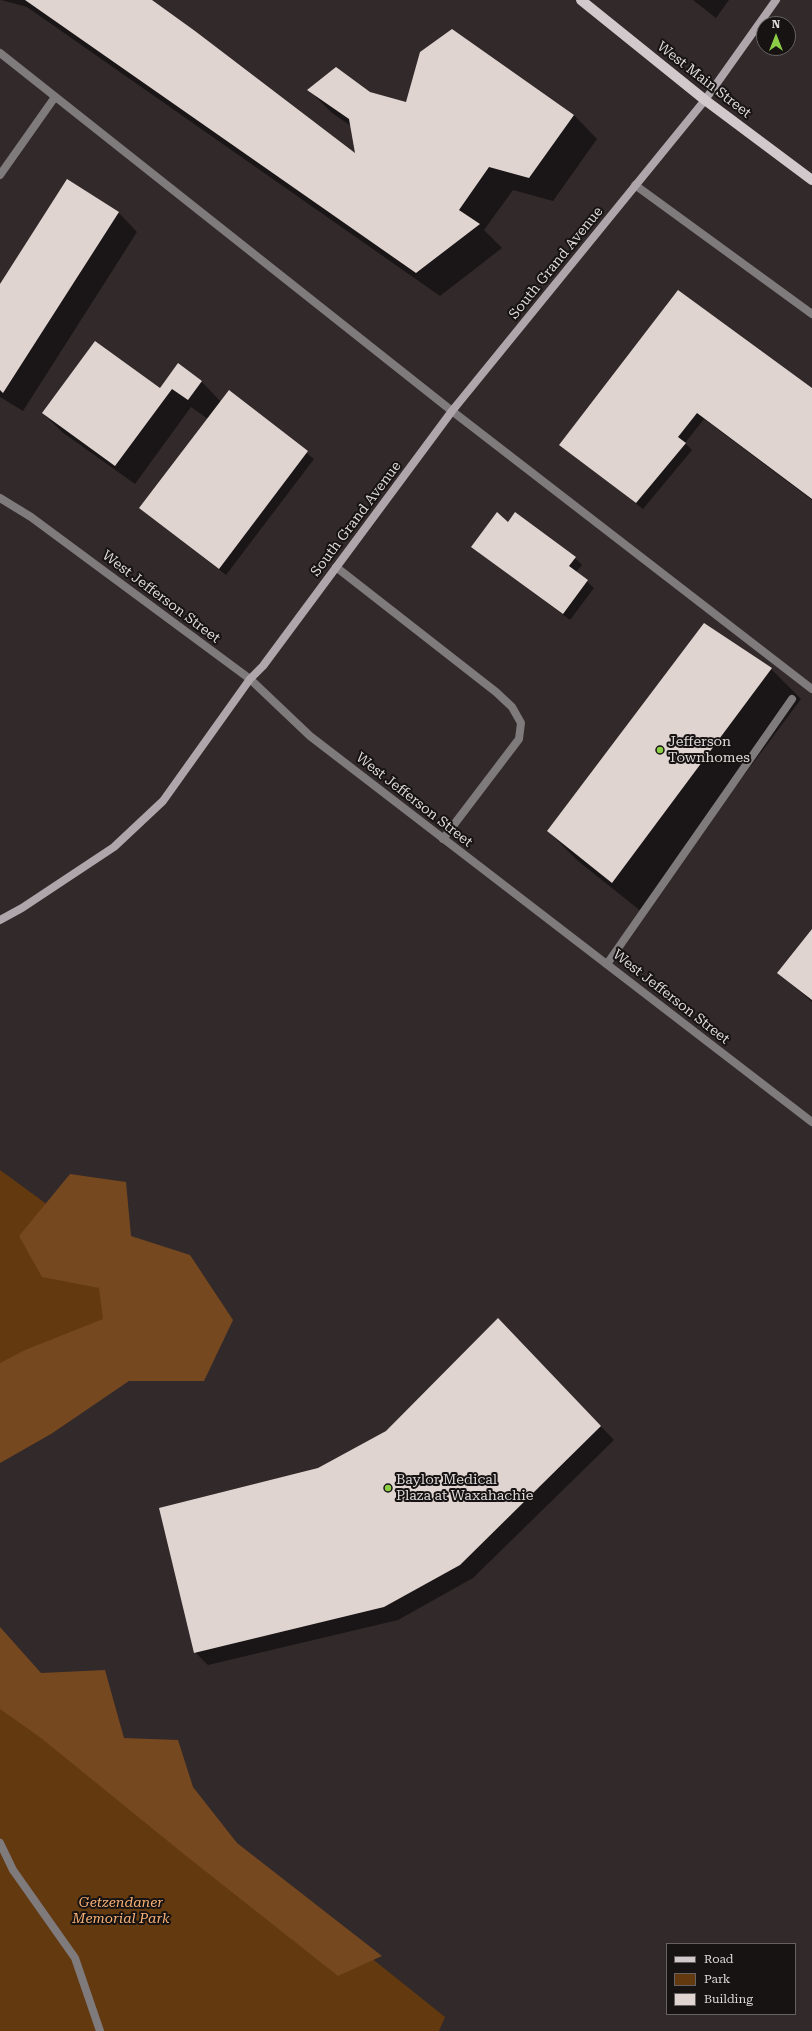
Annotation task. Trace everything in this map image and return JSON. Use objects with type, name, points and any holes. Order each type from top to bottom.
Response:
[{"type":"main road","name":"West Main Street","points":[[581,0],[705,100],[812,180]]},
{"type":"street","name":"South Grand Avenue","points":[[0,920],[22,908],[114,847],[163,801],[250,679],[263,666],[452,411],[705,100],[776,0]]},
{"type":"street","points":[[0,53],[452,411],[812,689]]},
{"type":"street","points":[[0,175],[55,97]]},
{"type":"street","points":[[635,185],[812,314]]},
{"type":"street","name":"West Jefferson Street","points":[[0,498],[31,517],[250,679],[310,736],[812,1122]]},
{"type":"street","points":[[336,567],[496,692],[512,707],[521,723],[519,739],[443,839]]},
{"type":"street","points":[[607,964],[792,699]]},
{"type":"street","points":[[0,1843],[13,1870],[75,1958],[100,2031]]},
{"type":"green space","points":[[0,1170],[200,1316],[0,1434]]},
{"type":"green space","name":"Getzendaner Memorial Park","points":[[0,1661],[445,2017],[439,2031],[0,2031]]},
{"type":"shaded area","points":[[70,1174],[126,1182],[131,1236],[190,1255],[233,1320],[204,1381],[129,1381],[51,1434],[0,1463],[0,1363],[25,1350],[103,1319],[99,1288],[42,1277],[19,1236]]},
{"type":"shaded area","points":[[0,1627],[41,1673],[105,1670],[124,1738],[178,1740],[193,1787],[237,1843],[382,1956],[338,1976],[185,1855],[41,1738],[0,1709]]},
{"type":"building","points":[[25,0],[152,0],[355,153],[349,119],[307,90],[336,67],[370,92],[406,102],[420,52],[452,29],[574,115],[529,178],[489,167],[459,210],[480,224],[416,273]]},
{"type":"building","points":[[67,179],[119,212],[3,393],[0,390],[0,284]]},
{"type":"building","points":[[678,290],[812,388],[812,499],[697,413],[678,437],[686,443],[636,503],[559,445]]},
{"type":"building","points":[[95,341],[160,388],[178,363],[202,381],[188,400],[172,389],[115,466],[42,413]]},
{"type":"building","points":[[229,390],[308,451],[219,569],[139,508]]},
{"type":"building","points":[[497,512],[508,522],[515,512],[576,557],[569,566],[588,580],[563,614],[471,547]]},
{"type":"building","name":"Jefferson Townhomes","points":[[704,623],[772,668],[612,883],[547,831]]},
{"type":"building","points":[[812,929],[812,1000],[777,973]]},
{"type":"building","name":"Baylor Medical Plaza at Waxahachie","points":[[498,1318],[601,1426],[460,1565],[384,1607],[194,1653],[159,1508],[318,1468],[386,1431]]},
{"type":"place","name":"Jefferson Townhomes","points":[[660,750]]},
{"type":"place","name":"Baylor Medical Plaza at Waxahachie","points":[[388,1488]]}]
